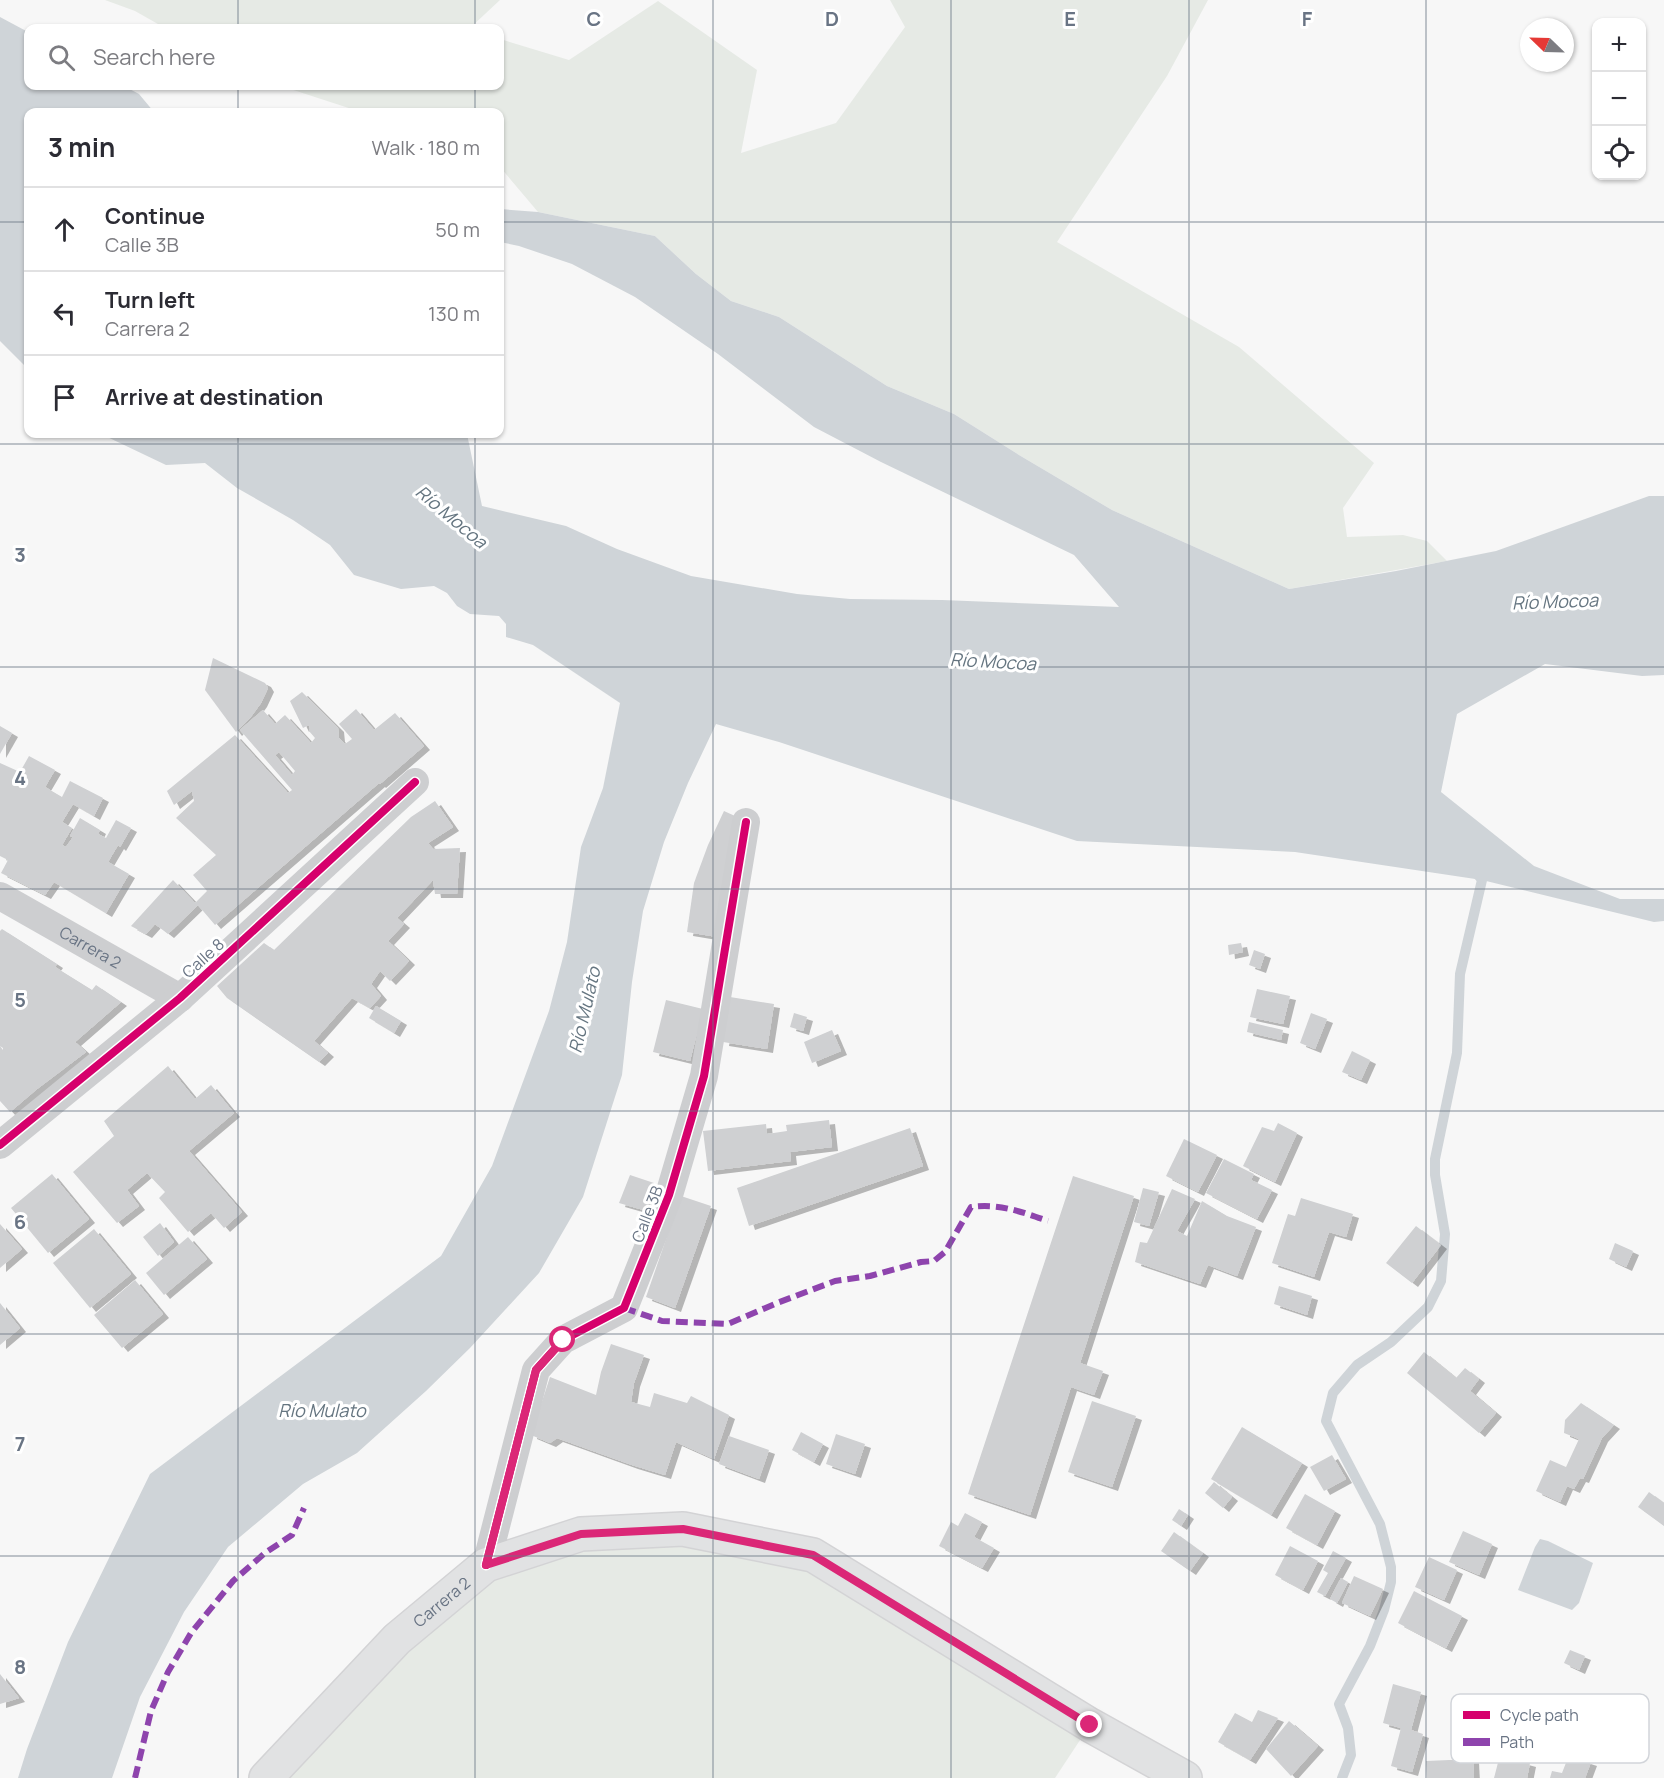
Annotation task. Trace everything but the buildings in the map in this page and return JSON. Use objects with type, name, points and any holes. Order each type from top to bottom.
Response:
[{"type":"main road","name":"Carrera 2","points":[[266,1778],[397,1639],[486,1565],[581,1534],[683,1529],[813,1555],[1090,1725],[1185,1778]]},
{"type":"street","name":"Calle 8","points":[[0,1145],[180,998],[415,782]]},
{"type":"street","name":"Calle 3B","points":[[486,1565],[536,1370],[563,1340],[624,1308],[669,1195],[704,1076],[746,822]]},
{"type":"street","name":"Carrera 2","points":[[0,896],[180,998]]},
{"type":"shaded area","points":[[105,0],[500,0],[474,24],[158,24],[135,11]]},
{"type":"shaded area","points":[[890,0],[1208,0],[1167,76],[1057,242],[1239,347],[1374,463],[1343,508],[1347,537],[1403,535],[1427,541],[1447,561],[1289,589],[1112,510],[954,414],[887,386],[779,317],[731,301],[696,274],[655,236],[538,212],[504,172],[504,108],[349,108],[293,90],[504,90],[504,40],[569,60],[658,1],[757,70],[741,153],[836,123],[905,27]]},
{"type":"shaded area","points":[[581,1534],[813,1555],[1090,1725],[1055,1778],[266,1778],[486,1565]]},
{"type":"water","points":[[0,17],[24,30],[24,90],[132,90],[139,94],[151,108],[24,108],[24,365],[0,341]]},
{"type":"water","points":[[504,209],[538,212],[655,236],[696,274],[731,301],[779,317],[887,386],[954,414],[1112,510],[1289,589],[1496,551],[1649,496],[1664,496],[1664,675],[1642,676],[1545,664],[1457,714],[1441,792],[1534,866],[1620,899],[1664,899],[1664,921],[1654,922],[1482,880],[1295,852],[1077,841],[779,742],[716,724],[688,783],[664,842],[643,911],[632,982],[622,1075],[583,1197],[539,1273],[470,1348],[357,1453],[303,1484],[228,1547],[184,1612],[140,1697],[112,1778],[18,1778],[68,1642],[150,1474],[441,1256],[492,1166],[549,1011],[567,942],[581,847],[603,788],[620,703],[533,645],[506,637],[506,624],[499,616],[470,614],[457,606],[447,593],[434,586],[401,589],[354,575],[330,545],[293,520],[237,488],[205,463],[166,465],[109,438],[468,438],[482,506],[566,526],[617,549],[691,576],[797,594],[850,599],[1119,607],[1074,555],[881,462],[814,427],[718,354],[635,297],[572,264],[504,243]]},
{"type":"water","points":[[1540,1539],[1593,1563],[1579,1603],[1572,1610],[1518,1590]]},
{"type":"waterway","points":[[1342,1778],[1351,1755],[1348,1728],[1339,1704],[1370,1646],[1384,1610],[1391,1582],[1391,1567],[1380,1524],[1326,1421],[1333,1393],[1357,1365],[1391,1342],[1428,1307],[1441,1281],[1445,1234],[1435,1175],[1435,1159],[1457,1053],[1460,974],[1482,880],[1474,870]]},
{"type":"marked path","points":[[624,1308],[662,1321],[728,1324],[835,1281],[870,1276],[921,1262],[934,1261],[945,1252],[971,1207],[1001,1207],[1048,1221]]},
{"type":"marked path","points":[[135,1778],[151,1711],[168,1672],[191,1633],[233,1581],[265,1553],[292,1535],[304,1508]]},
{"type":"cycle path","points":[[0,1145],[180,998],[415,782]]},
{"type":"cycle path","points":[[486,1565],[536,1370],[563,1340],[624,1308],[669,1195],[704,1076],[746,822]]},
{"type":"route","points":[[563,1340],[536,1370],[486,1565],[581,1534],[683,1529],[813,1555],[1090,1725]]},
{"type":"water label","name":"Río Mocoa","points":[[451,517]]},
{"type":"water label","name":"Río Mocoa","points":[[1555,602]]},
{"type":"water label","name":"Río Mocoa","points":[[993,662]]},
{"type":"water label","name":"Río Mulato","points":[[585,1010]]},
{"type":"water label","name":"Río Mulato","points":[[322,1411]]}]
